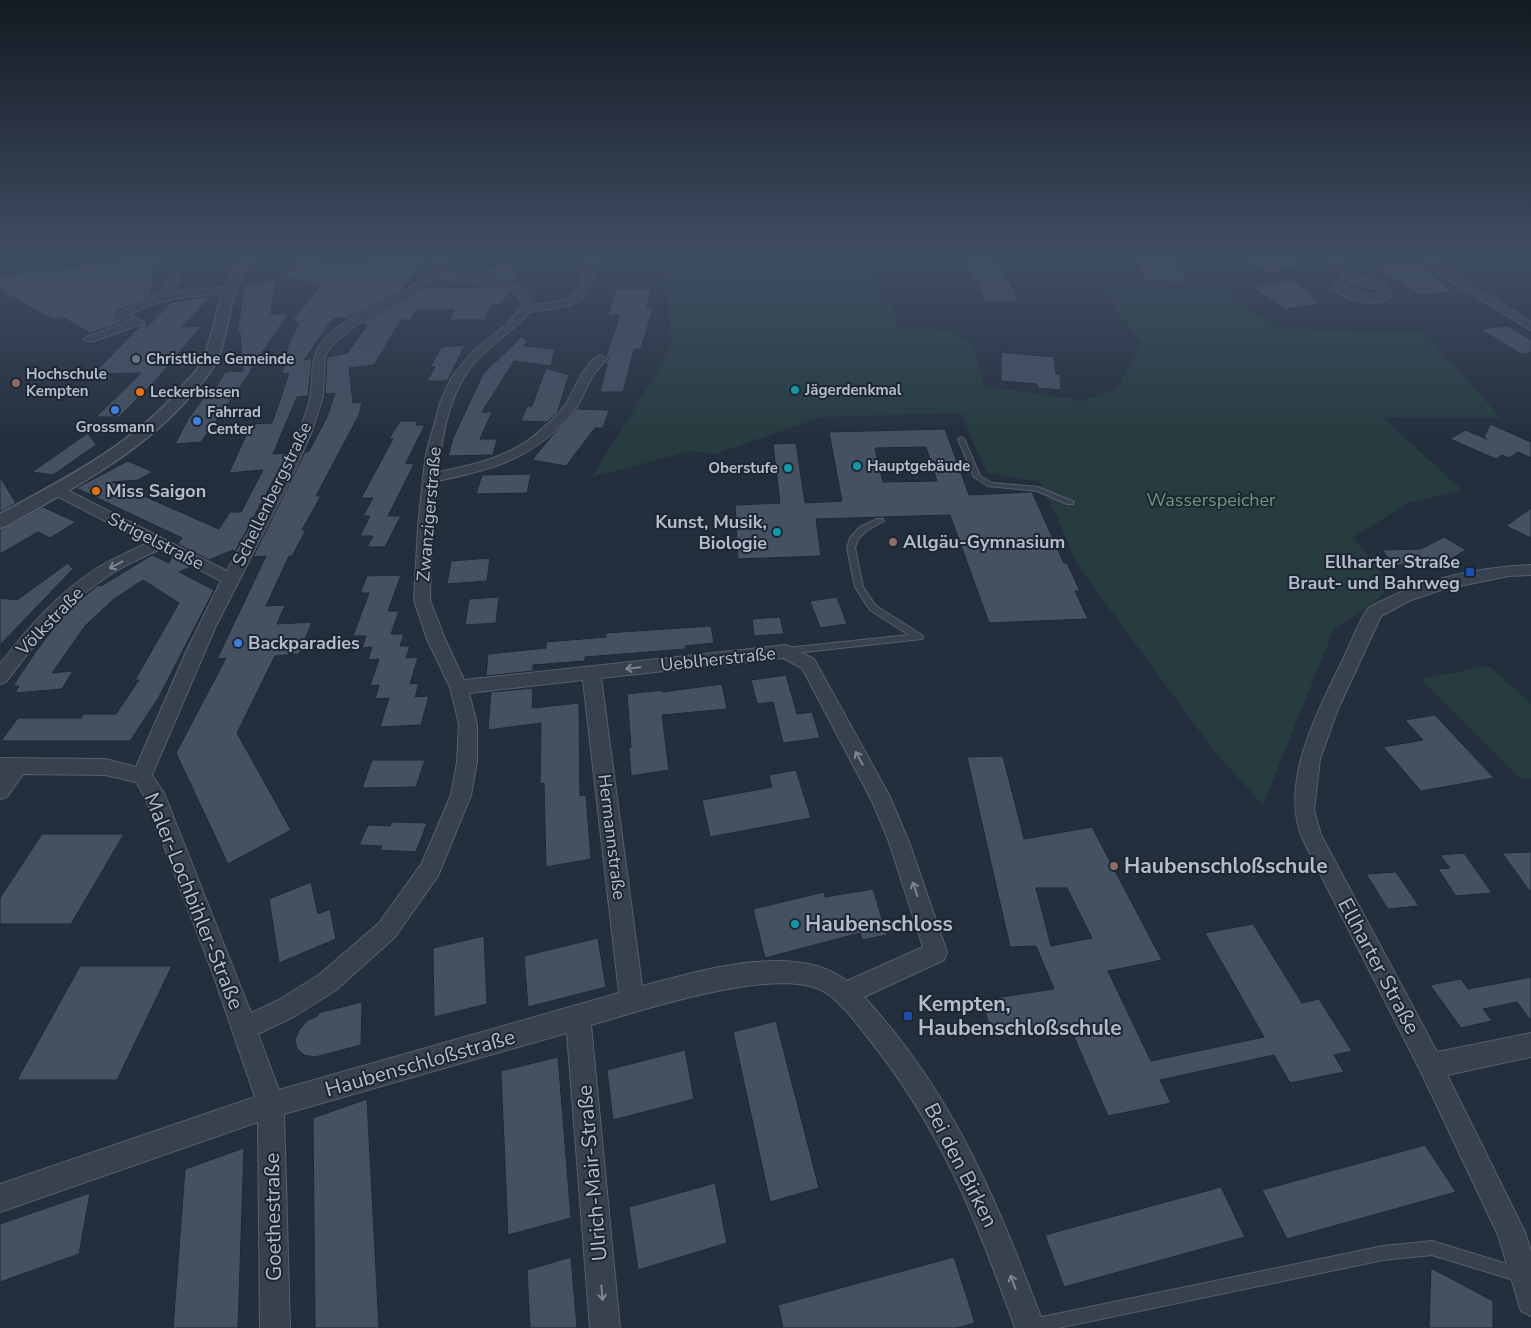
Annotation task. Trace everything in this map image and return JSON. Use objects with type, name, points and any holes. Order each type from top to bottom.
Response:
[{"type":"street","points":[[90,339],[138,322],[127,317]]},
{"type":"street","points":[[0,522],[130,444],[170,410],[197,380],[210,358],[223,317]]},
{"type":"street","name":"Schellenbergstraße","points":[[142,776],[180,686],[230,579],[292,460],[314,407],[319,356],[322,348],[339,332],[364,317]]},
{"type":"street","name":"Zwanzigerstraße","points":[[245,1028],[287,1008],[328,982],[387,930],[430,869],[461,795],[467,762],[468,724],[459,687],[436,639],[422,600],[425,527],[430,478],[440,423],[447,400],[458,377],[476,354],[512,326],[519,317]]},
{"type":"street","points":[[1515,317],[1531,327]]},
{"type":"street","points":[[430,478],[476,469],[517,453],[546,433],[570,407],[588,374],[601,359]]},
{"type":"street","name":"Strigelstraße","points":[[56,490],[230,579]]},
{"type":"street","name":"Völkstraße","points":[[0,677],[27,641],[64,602],[94,577],[160,543]]},
{"type":"street","name":"Ellharter Straße","points":[[1527,1289],[1511,1232],[1437,1082],[1431,1066],[1311,836],[1304,810],[1310,759],[1330,709],[1374,612],[1396,600],[1440,585],[1508,571],[1531,570]]},
{"type":"street","name":"Ueblherstraße","points":[[459,687],[786,651],[808,664],[882,801],[899,842],[936,952],[845,994]]},
{"type":"street","name":"Hermannstraße","points":[[591,672],[632,1001]]},
{"type":"street","points":[[0,791],[9,766]]},
{"type":"street","name":"Maler-Lochbihler-Straße","points":[[9,766],[105,766],[142,776],[154,793],[245,1028],[271,1105]]},
{"type":"street","name":"Haubenschloßstraße","points":[[0,1198],[271,1105],[441,1058],[632,1001],[711,981],[751,974],[788,972],[821,978],[845,994]]},
{"type":"street","name":"Bei den Birken","points":[[845,994],[897,1051],[942,1119],[980,1198],[1030,1327]]},
{"type":"street","name":"Ulrich-Mair-Straße","points":[[578,1017],[605,1328]]},
{"type":"street","points":[[1431,1066],[1531,1045]]},
{"type":"street","name":"Goethestraße","points":[[271,1105],[275,1328]]},
{"type":"lane","points":[[961,439],[977,477],[990,485],[1038,489],[1070,502]]},
{"type":"lane","points":[[786,651],[919,637],[873,608],[859,587],[851,548],[854,538],[863,529],[880,521]]},
{"type":"lane","points":[[1030,1327],[1383,1253],[1432,1248],[1527,1289]]},
{"type":"green space","name":"Wasserspeicher","points":[[670,317],[895,317],[897,326],[951,331],[972,343],[984,386],[1083,401],[1118,387],[1140,344],[1122,317],[1262,317],[1279,329],[1425,333],[1501,418],[1382,417],[1462,490],[1407,503],[1353,538],[1392,586],[1368,607],[1334,629],[1263,805],[1214,751],[1076,563],[1059,521],[1040,482],[986,472],[961,413],[821,417],[716,454],[691,451],[592,477],[661,365],[671,343]]},
{"type":"green space","points":[[1489,666],[1531,704],[1531,778],[1522,780],[1421,679]]},
{"type":"building","points":[[48,317],[116,317],[124,322],[90,333],[64,318],[52,319]]},
{"type":"building","points":[[157,317],[191,317],[182,327],[202,326],[155,381],[119,417],[96,417],[141,373],[93,374],[147,319],[146,328]]},
{"type":"building","points":[[240,317],[286,317],[258,359],[256,359],[250,371],[252,370],[201,442],[175,444],[188,419],[204,397],[211,396],[225,372],[243,371],[240,333],[237,333]]},
{"type":"building","points":[[295,317],[350,317],[346,319],[337,317],[329,324],[304,360],[312,358],[308,396],[297,397],[273,454],[288,453],[235,552],[233,550],[209,560],[178,544],[182,538],[76,488],[128,461],[153,472],[138,480],[112,482],[219,529],[230,512],[241,512],[263,470],[229,473],[251,424],[272,423],[289,373],[282,374],[287,348],[298,324],[293,320]]},
{"type":"building","points":[[373,317],[412,317],[410,320],[401,320],[374,365],[349,368],[353,403],[362,402],[359,415],[316,496],[321,496],[302,530],[306,530],[292,556],[289,556],[266,606],[285,605],[277,624],[312,622],[299,654],[275,656],[237,733],[291,830],[228,864],[176,753],[226,658],[217,659],[266,556],[253,557],[305,452],[309,451],[327,417],[335,393],[325,394],[327,357],[347,353],[367,325],[362,323]]},
{"type":"building","points":[[451,317],[486,317],[484,320],[449,320]]},
{"type":"building","points":[[619,317],[650,317],[641,349],[634,349],[623,392],[600,392],[607,364],[605,364],[609,359],[606,356]]},
{"type":"building","points":[[1508,326],[1531,340],[1531,353],[1521,354],[1480,329]]},
{"type":"building","points":[[522,336],[527,341],[524,346],[555,349],[551,366],[514,361],[482,412],[492,412],[480,439],[497,439],[493,455],[448,456],[453,438],[483,374]]},
{"type":"building","points":[[465,345],[447,381],[427,381],[435,367],[430,367],[441,347]]},
{"type":"building","points":[[1001,352],[1054,357],[1056,374],[1060,375],[1061,390],[1038,388],[1037,384],[1001,381]]},
{"type":"building","points":[[546,368],[569,375],[557,413],[547,422],[521,421],[527,406],[532,406]]},
{"type":"building","points":[[577,409],[609,410],[603,428],[595,428],[566,466],[532,460],[550,438]]},
{"type":"building","points":[[400,421],[418,421],[416,425],[425,425],[406,463],[414,464],[388,516],[401,516],[385,547],[367,547],[373,536],[360,536],[370,516],[363,516],[373,498],[361,498],[393,439],[389,439]]},
{"type":"building","points":[[1490,424],[1531,442],[1531,458],[1518,452],[1509,458],[1502,455],[1496,459],[1450,439],[1465,430],[1484,438]]},
{"type":"building","points":[[945,429],[969,495],[1032,492],[1064,563],[1067,563],[1080,591],[1075,591],[1088,619],[989,623],[950,515],[816,519],[821,556],[738,559],[735,505],[780,503],[773,444],[796,443],[805,503],[842,501],[829,432]],"holes":[[[926,447],[937,481],[883,482],[875,448]]]},
{"type":"building","points":[[88,433],[96,445],[53,475],[32,472]]},
{"type":"building","points":[[531,474],[527,493],[476,494],[482,475]]},
{"type":"building","points":[[0,477],[16,503],[0,512]]},
{"type":"building","points":[[43,507],[76,522],[50,538],[38,532],[0,554],[0,530]]},
{"type":"building","points":[[1531,508],[1531,538],[1506,526]]},
{"type":"building","points":[[1444,537],[1466,550],[1440,565],[1394,565],[1382,550],[1421,549]]},
{"type":"building","points":[[152,555],[169,563],[172,557],[191,567],[179,572],[214,590],[159,697],[130,741],[1,741],[18,718],[81,718],[83,714],[116,714],[139,680],[135,680],[179,603],[143,580],[114,599],[85,626],[52,673],[73,671],[62,689],[15,693],[19,686],[13,686],[34,654],[66,612],[98,585],[101,586]]},
{"type":"building","points":[[490,558],[487,581],[447,584],[451,561]]},
{"type":"building","points":[[68,563],[73,569],[0,645],[0,598],[17,600]]},
{"type":"building","points":[[401,575],[388,611],[399,611],[391,634],[404,634],[400,646],[410,646],[406,658],[418,657],[410,684],[419,683],[415,697],[429,696],[421,725],[380,727],[389,698],[375,699],[379,685],[370,686],[379,659],[368,660],[372,647],[362,648],[366,636],[353,636],[369,593],[360,593],[367,576]]},
{"type":"building","points":[[499,597],[496,623],[465,625],[469,599]]},
{"type":"building","points":[[837,597],[847,624],[820,628],[810,601]]},
{"type":"building","points":[[780,617],[784,634],[754,636],[752,619]]},
{"type":"building","points":[[711,626],[714,643],[685,646],[686,649],[585,657],[585,661],[533,665],[533,671],[486,676],[488,654],[546,648],[546,642],[606,637],[606,633]]},
{"type":"building","points":[[786,675],[797,714],[812,712],[820,738],[783,743],[773,702],[757,704],[751,680]]},
{"type":"building","points":[[722,684],[727,709],[662,715],[669,770],[631,776],[627,694],[662,690],[662,692]]},
{"type":"building","points":[[533,688],[532,708],[579,703],[580,796],[586,795],[591,859],[546,867],[544,783],[540,784],[541,723],[488,730],[491,692]]},
{"type":"building","points":[[1435,715],[1494,778],[1421,791],[1383,747],[1423,740],[1405,720]]},
{"type":"building","points":[[1003,756],[1024,839],[1092,827],[1162,960],[1108,971],[1151,1061],[1264,1037],[1205,933],[1253,924],[1302,1003],[1319,999],[1352,1051],[1334,1055],[1344,1072],[1290,1083],[1274,1055],[1160,1080],[1171,1103],[1108,1116],[1069,1025],[993,1036],[981,1000],[1054,989],[1036,946],[1010,947],[967,757]],"holes":[[[1036,888],[1067,888],[1092,938],[1051,946]]]},
{"type":"building","points":[[372,760],[425,760],[416,787],[362,788]]},
{"type":"building","points":[[796,770],[811,818],[710,837],[702,800],[772,787],[769,775]]},
{"type":"building","points":[[392,822],[427,823],[416,852],[380,850],[382,846],[359,845],[368,825],[390,826]]},
{"type":"building","points":[[42,834],[124,834],[71,924],[0,924],[0,898]]},
{"type":"building","points":[[1531,852],[1531,893],[1502,853]]},
{"type":"building","points":[[1464,853],[1492,893],[1456,896],[1438,869],[1450,868],[1440,855]]},
{"type":"building","points":[[1396,872],[1419,906],[1388,909],[1366,874]]},
{"type":"building","points":[[311,882],[318,914],[330,909],[336,939],[279,963],[269,899]]},
{"type":"building","name":"Haubenschloss","points":[[873,889],[887,935],[862,940],[860,933],[765,958],[753,909],[824,892],[825,897]]},
{"type":"building","points":[[484,936],[487,1004],[434,1017],[433,948]]},
{"type":"building","points":[[598,938],[606,987],[528,1007],[524,956]]},
{"type":"building","points":[[80,966],[172,966],[117,1080],[17,1080]]},
{"type":"building","points":[[1531,977],[1531,1021],[1517,1002],[1483,1009],[1492,1021],[1461,1028],[1430,985],[1461,979],[1468,989]]},
{"type":"building","points":[[362,1002],[361,1045],[315,1057],[304,1055],[297,1049],[295,1040],[299,1030],[308,1020],[318,1016],[318,1013]]},
{"type":"building","points":[[776,1021],[819,1188],[770,1202],[733,1032]]},
{"type":"building","points":[[685,1050],[694,1099],[613,1120],[607,1070]]},
{"type":"building","points":[[558,1057],[571,1218],[508,1235],[501,1071]]},
{"type":"building","points":[[367,1099],[379,1328],[315,1328],[313,1118]]},
{"type":"building","points":[[1425,1145],[1456,1192],[1287,1239],[1262,1190]]},
{"type":"building","points":[[244,1148],[238,1328],[173,1328],[185,1169]]},
{"type":"building","points":[[715,1183],[727,1243],[638,1270],[629,1207]]},
{"type":"building","points":[[1221,1187],[1245,1237],[1064,1287],[1045,1235]]},
{"type":"building","points":[[90,1193],[79,1254],[0,1282],[0,1224]]},
{"type":"building","points":[[571,1257],[577,1328],[530,1328],[527,1270]]},
{"type":"building","points":[[954,1257],[975,1323],[957,1328],[783,1328],[778,1305]]},
{"type":"building","points":[[1431,1268],[1493,1301],[1493,1328],[1429,1328]]},
{"type":"place","name":"Christliche Gemeinde","points":[[136,359]]},
{"type":"place","name":"Hochschule Kempten","points":[[16,383]]},
{"type":"place","name":"Jägerdenkmal","points":[[795,390]]},
{"type":"place","name":"Leckerbissen","points":[[140,392]]},
{"type":"place","name":"Grossmann","points":[[115,410]]},
{"type":"place","name":"Fahrrad Center","points":[[197,421]]},
{"type":"place","name":"Hauptgebäude","points":[[857,466]]},
{"type":"place","name":"Oberstufe","points":[[788,468]]},
{"type":"place","name":"Miss Saigon","points":[[96,491]]},
{"type":"place","name":"Kunst, Musik, Biologie","points":[[777,532]]},
{"type":"place","name":"Allgäu-Gymnasium","points":[[893,542]]},
{"type":"place","name":"Ellharter Straße Braut- und Bahrweg","points":[[1470,572]]},
{"type":"place","name":"Backparadies","points":[[238,643]]},
{"type":"place","name":"Haubenschloßschule","points":[[1114,866]]},
{"type":"place","name":"Haubenschloss","points":[[795,924]]},
{"type":"place","name":"Kempten, Haubenschloßschule","points":[[908,1016]]}]
